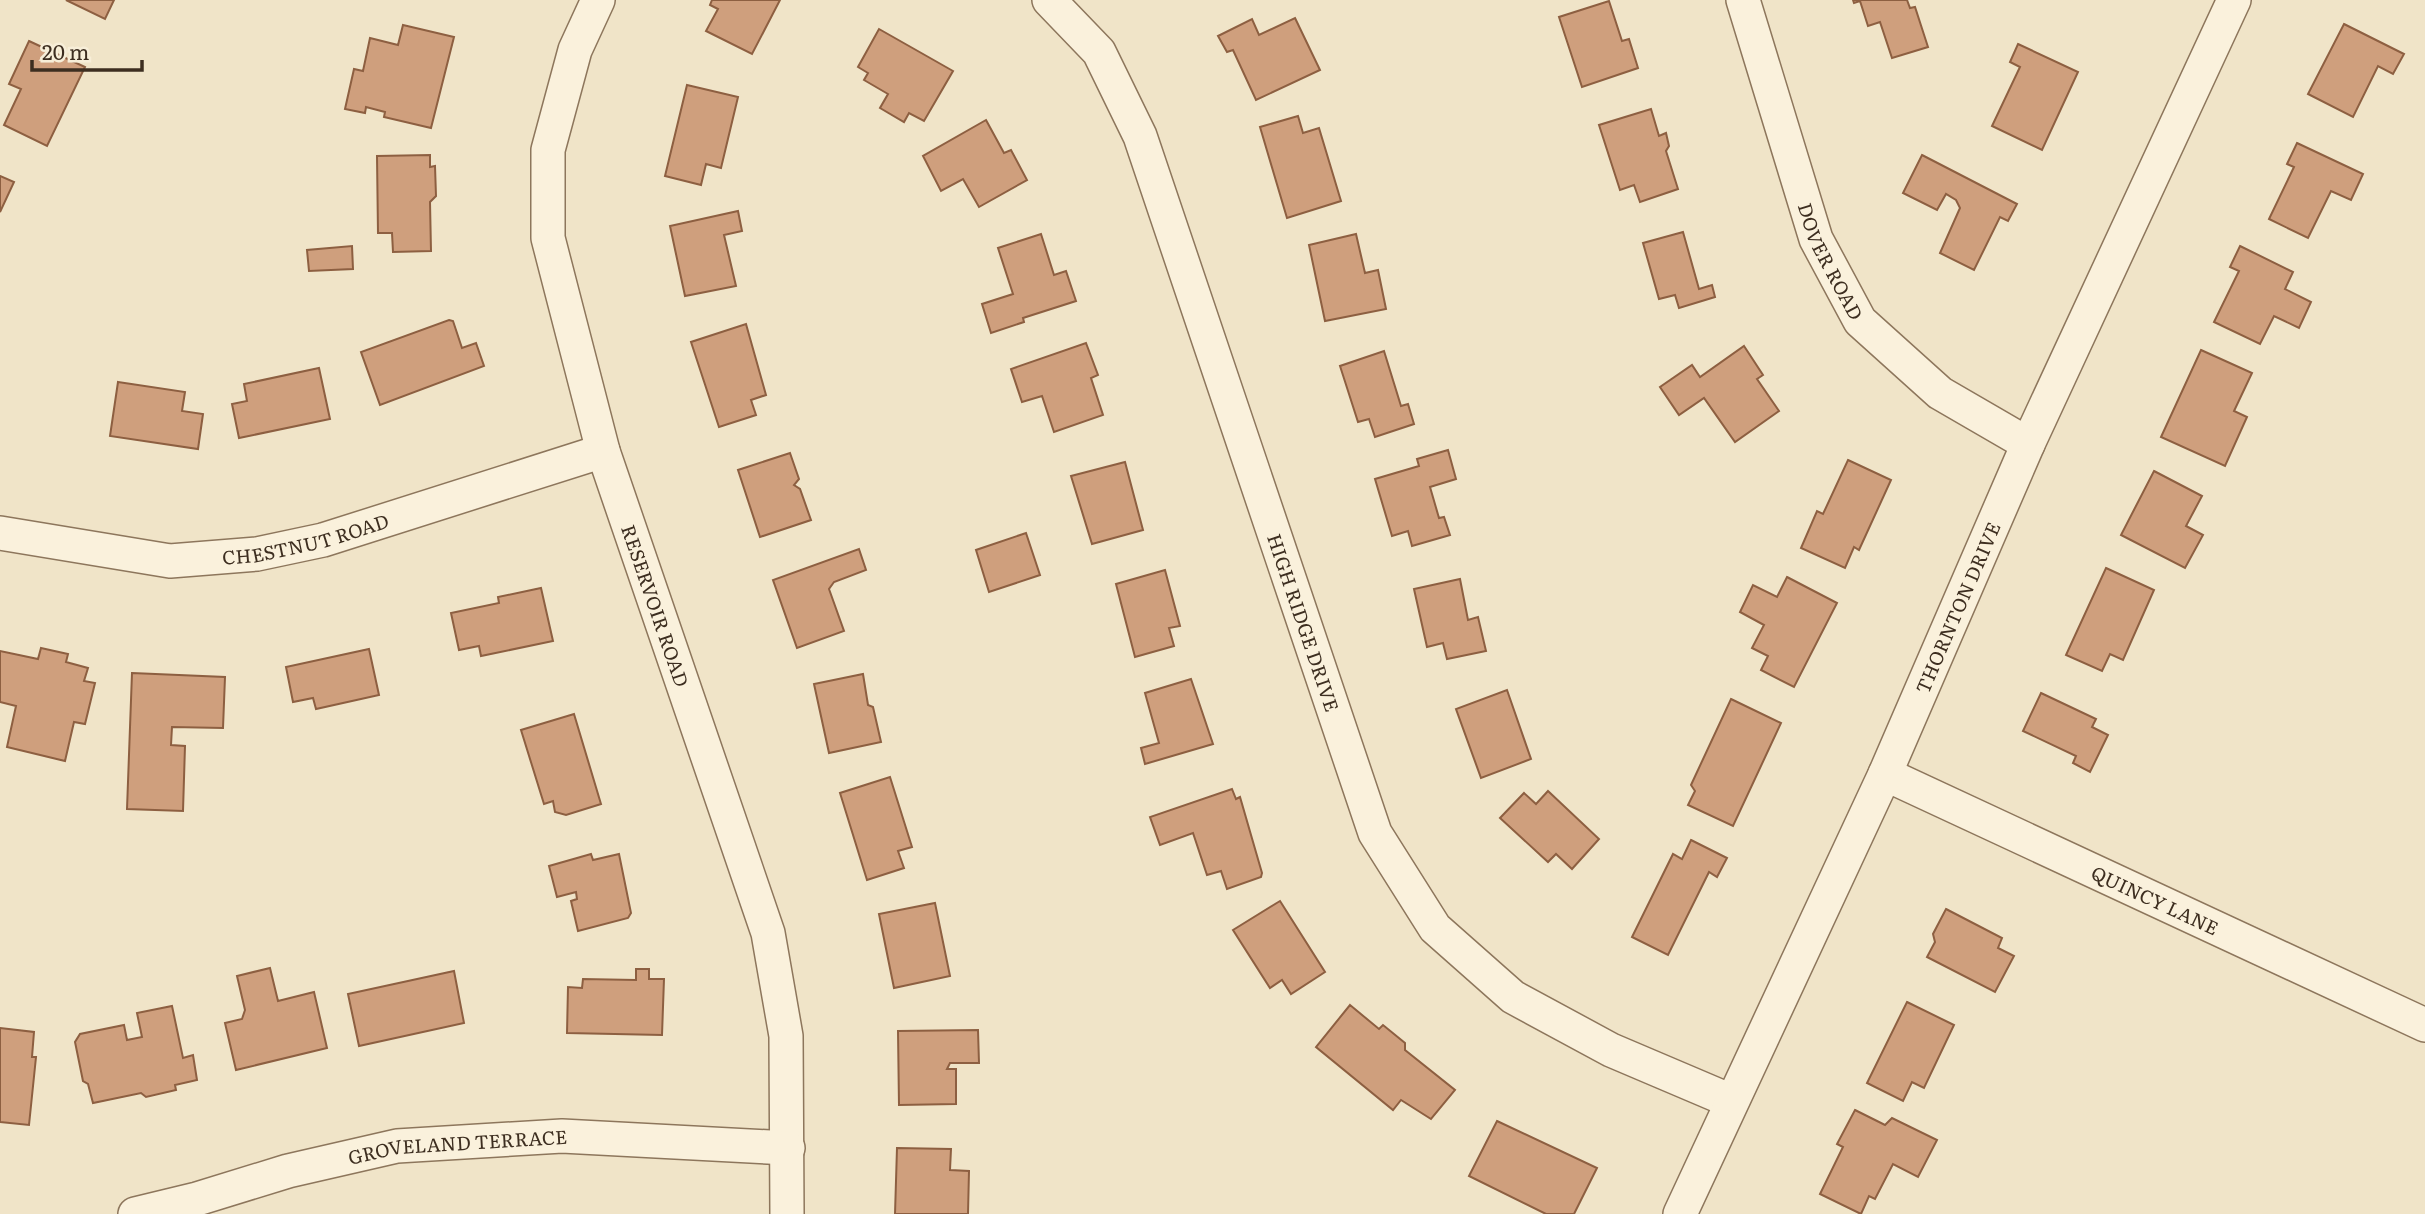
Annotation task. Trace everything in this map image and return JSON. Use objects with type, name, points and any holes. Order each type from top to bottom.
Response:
[{"type":"street","name":"RESERVOIR ROAD","points":[[598,0],[575,50],[548,150],[548,238],[603,451],[768,933],[786,1036],[787,1214]]},
{"type":"street","name":"HIGH RIDGE DRIVE","points":[[1049,0],[1099,52],[1140,136],[1375,834],[1435,928],[1513,997],[1611,1050],[1731,1101]]},
{"type":"street","name":"DOVER ROAD","points":[[1743,0],[1816,239],[1860,321],[1940,393],[2028,444]]},
{"type":"street","name":"THORNTON DRIVE","points":[[1680,1214],[1885,774],[2028,444],[2234,0]]},
{"type":"street","name":"CHESTNUT ROAD","points":[[0,533],[170,561],[257,554],[323,540],[603,451]]},
{"type":"street","name":"QUINCY LANE","points":[[1885,774],[2425,1025]]},
{"type":"street","name":"GROVELAND TERRACE","points":[[135,1214],[197,1199],[288,1171],[397,1146],[562,1136],[788,1148]]},
{"type":"building","points":[[66,0],[114,0],[105,19]]},
{"type":"building","points":[[712,0],[780,0],[752,54],[706,31],[718,9],[710,5]]},
{"type":"building","points":[[1853,0],[1907,0],[1910,8],[1915,7],[1928,47],[1892,58],[1880,22],[1868,26],[1860,1],[1854,3]]},
{"type":"building","points":[[1609,1],[1622,41],[1629,39],[1638,68],[1582,87],[1559,17]]},
{"type":"building","points":[[1295,18],[1320,70],[1256,100],[1233,50],[1227,52],[1218,36],[1252,19],[1259,35]]},
{"type":"building","points":[[2344,24],[2404,54],[2393,74],[2378,66],[2353,117],[2308,94]]},
{"type":"building","points":[[403,25],[454,37],[431,128],[384,117],[385,112],[366,107],[365,113],[345,109],[354,69],[363,71],[370,38],[398,45]]},
{"type":"building","points":[[879,29],[953,71],[924,121],[909,113],[904,122],[880,108],[888,94],[864,80],[868,73],[858,67]]},
{"type":"building","points":[[29,41],[85,67],[47,146],[4,125],[21,89],[9,84]]},
{"type":"building","points":[[2018,44],[2078,72],[2042,150],[1992,126],[2020,67],[2010,62]]},
{"type":"building","points":[[687,85],[738,97],[721,168],[706,164],[701,185],[665,176]]},
{"type":"building","points":[[1651,109],[1659,136],[1666,133],[1669,146],[1666,151],[1678,189],[1640,202],[1634,185],[1620,190],[1599,125]]},
{"type":"building","points":[[1298,116],[1303,133],[1319,128],[1341,201],[1287,218],[1260,127]]},
{"type":"building","points":[[986,120],[1004,153],[1011,150],[1027,180],[979,207],[963,179],[941,191],[923,156]]},
{"type":"building","points":[[2297,143],[2363,174],[2351,200],[2331,191],[2308,238],[2269,219],[2294,167],[2287,164]]},
{"type":"building","points":[[430,155],[430,167],[435,166],[436,196],[430,202],[431,251],[393,252],[392,233],[378,233],[377,156]]},
{"type":"building","points":[[1922,155],[2017,204],[2008,221],[2000,217],[1974,270],[1940,253],[1960,208],[1956,200],[1946,194],[1937,210],[1903,193]]},
{"type":"building","points":[[0,176],[14,182],[0,212]]},
{"type":"building","points":[[738,211],[742,231],[724,235],[736,286],[685,296],[670,226]]},
{"type":"building","points":[[1683,232],[1699,289],[1712,285],[1715,297],[1679,308],[1675,295],[1659,299],[1643,243]]},
{"type":"building","points":[[1041,234],[1054,275],[1066,271],[1076,301],[1023,318],[1024,322],[991,333],[982,304],[1013,294],[998,248]]},
{"type":"building","points":[[1356,234],[1365,273],[1378,270],[1386,309],[1325,321],[1309,245]]},
{"type":"building","points":[[352,246],[353,269],[309,271],[307,250]]},
{"type":"building","points":[[2240,246],[2293,272],[2285,289],[2311,302],[2299,328],[2274,316],[2260,344],[2214,322],[2239,271],[2230,267]]},
{"type":"building","points":[[449,320],[453,321],[462,348],[476,343],[484,366],[380,405],[361,352]]},
{"type":"building","points":[[746,324],[766,395],[751,400],[756,415],[719,427],[691,342]]},
{"type":"building","points":[[1086,343],[1098,375],[1091,378],[1103,415],[1054,432],[1042,396],[1022,402],[1011,369]]},
{"type":"building","points":[[1744,346],[1763,375],[1757,379],[1779,411],[1735,442],[1704,398],[1679,415],[1660,387],[1692,365],[1700,377]]},
{"type":"building","points":[[2201,350],[2252,373],[2234,411],[2247,417],[2225,466],[2161,437]]},
{"type":"building","points":[[1384,351],[1401,406],[1408,404],[1414,424],[1375,437],[1369,419],[1358,422],[1340,366]]},
{"type":"building","points":[[319,368],[330,419],[239,438],[232,404],[247,401],[244,384]]},
{"type":"building","points":[[118,382],[185,392],[182,411],[203,414],[198,449],[110,436]]},
{"type":"building","points":[[1448,450],[1456,479],[1430,487],[1439,518],[1444,517],[1450,535],[1412,546],[1408,531],[1392,536],[1375,479],[1419,466],[1417,459]]},
{"type":"building","points":[[790,453],[799,479],[794,485],[800,489],[811,520],[760,537],[738,470]]},
{"type":"building","points":[[1848,460],[1891,480],[1859,550],[1854,547],[1845,568],[1801,548],[1817,511],[1823,514]]},
{"type":"building","points":[[1125,462],[1143,530],[1092,544],[1071,476]]},
{"type":"building","points":[[2154,471],[2202,496],[2186,526],[2203,535],[2185,568],[2121,535]]},
{"type":"building","points":[[1026,533],[1040,575],[989,592],[976,550]]},
{"type":"building","points":[[859,549],[866,570],[834,582],[829,589],[844,631],[797,648],[773,580]]},
{"type":"building","points":[[2106,568],[2154,590],[2123,660],[2110,654],[2102,671],[2066,655]]},
{"type":"building","points":[[1165,570],[1180,626],[1169,628],[1174,646],[1135,657],[1116,584]]},
{"type":"building","points":[[1787,577],[1837,603],[1794,687],[1761,670],[1768,656],[1752,648],[1764,625],[1740,612],[1753,585],[1777,597]]},
{"type":"building","points":[[1460,579],[1468,620],[1478,617],[1486,651],[1447,659],[1443,643],[1427,647],[1414,589]]},
{"type":"building","points":[[541,588],[553,641],[481,656],[479,646],[459,650],[451,613],[499,603],[498,597]]},
{"type":"building","points":[[41,648],[68,654],[66,662],[88,668],[84,681],[95,683],[85,724],[74,722],[65,761],[7,747],[16,706],[0,702],[0,651],[38,659]]},
{"type":"building","points":[[369,649],[379,695],[316,709],[313,698],[293,702],[286,667]]},
{"type":"building","points":[[132,673],[225,677],[223,728],[172,727],[171,745],[185,746],[183,811],[127,809]]},
{"type":"building","points":[[863,674],[868,705],[873,707],[881,742],[829,753],[814,684]]},
{"type":"building","points":[[1191,679],[1213,744],[1145,764],[1141,748],[1159,743],[1145,693]]},
{"type":"building","points":[[1507,690],[1531,759],[1481,778],[1456,709]]},
{"type":"building","points":[[2041,693],[2096,719],[2092,727],[2108,735],[2090,772],[2073,763],[2076,756],[2023,731]]},
{"type":"building","points":[[1731,699],[1781,723],[1733,826],[1688,805],[1695,791],[1691,785]]},
{"type":"building","points":[[574,714],[601,804],[566,815],[555,812],[553,801],[544,804],[521,730]]},
{"type":"building","points":[[890,777],[912,847],[898,851],[904,868],[867,880],[840,793]]},
{"type":"building","points":[[1232,789],[1236,799],[1240,797],[1262,873],[1261,877],[1227,889],[1221,871],[1207,875],[1193,833],[1160,845],[1150,817]]},
{"type":"building","points":[[1548,791],[1599,839],[1572,869],[1556,854],[1548,862],[1500,818],[1524,793],[1536,804]]},
{"type":"building","points":[[1691,840],[1727,858],[1717,877],[1709,872],[1668,955],[1632,937],[1673,854],[1682,859]]},
{"type":"building","points":[[591,854],[593,860],[619,854],[631,913],[628,918],[578,931],[571,901],[577,899],[576,892],[557,897],[549,866]]},
{"type":"building","points":[[1280,901],[1325,972],[1291,994],[1282,980],[1270,988],[1233,930]]},
{"type":"building","points":[[935,903],[950,976],[894,988],[879,914]]},
{"type":"building","points":[[1946,909],[2002,938],[1998,948],[2014,956],[1995,992],[1927,957],[1935,942],[1933,934]]},
{"type":"building","points":[[270,968],[278,1001],[314,992],[327,1048],[236,1070],[225,1023],[242,1019],[245,1010],[237,976]]},
{"type":"building","points":[[636,969],[649,969],[649,979],[664,979],[662,1035],[567,1033],[568,987],[582,988],[583,979],[636,980]]},
{"type":"building","points":[[454,971],[464,1023],[359,1046],[348,994]]},
{"type":"building","points":[[1907,1002],[1954,1025],[1924,1088],[1912,1082],[1903,1101],[1867,1083]]},
{"type":"building","points":[[1350,1005],[1379,1029],[1383,1025],[1405,1043],[1405,1050],[1455,1090],[1431,1119],[1401,1100],[1393,1110],[1316,1047]]},
{"type":"building","points":[[172,1006],[183,1058],[193,1055],[197,1080],[175,1085],[176,1090],[146,1097],[141,1093],[93,1103],[88,1084],[83,1081],[75,1042],[80,1034],[124,1025],[127,1040],[142,1037],[137,1013]]},
{"type":"building","points":[[0,1028],[34,1032],[32,1057],[36,1057],[29,1125],[0,1122]]},
{"type":"building","points":[[978,1030],[979,1063],[950,1063],[947,1069],[956,1069],[956,1104],[899,1105],[898,1031]]},
{"type":"building","points":[[1855,1110],[1885,1125],[1892,1118],[1937,1140],[1918,1177],[1893,1164],[1875,1199],[1869,1196],[1861,1214],[1820,1194],[1843,1147],[1837,1144]]},
{"type":"building","points":[[1497,1121],[1597,1168],[1574,1214],[1546,1214],[1469,1176]]},
{"type":"building","points":[[897,1148],[951,1149],[950,1170],[969,1171],[968,1214],[895,1214]]}]
